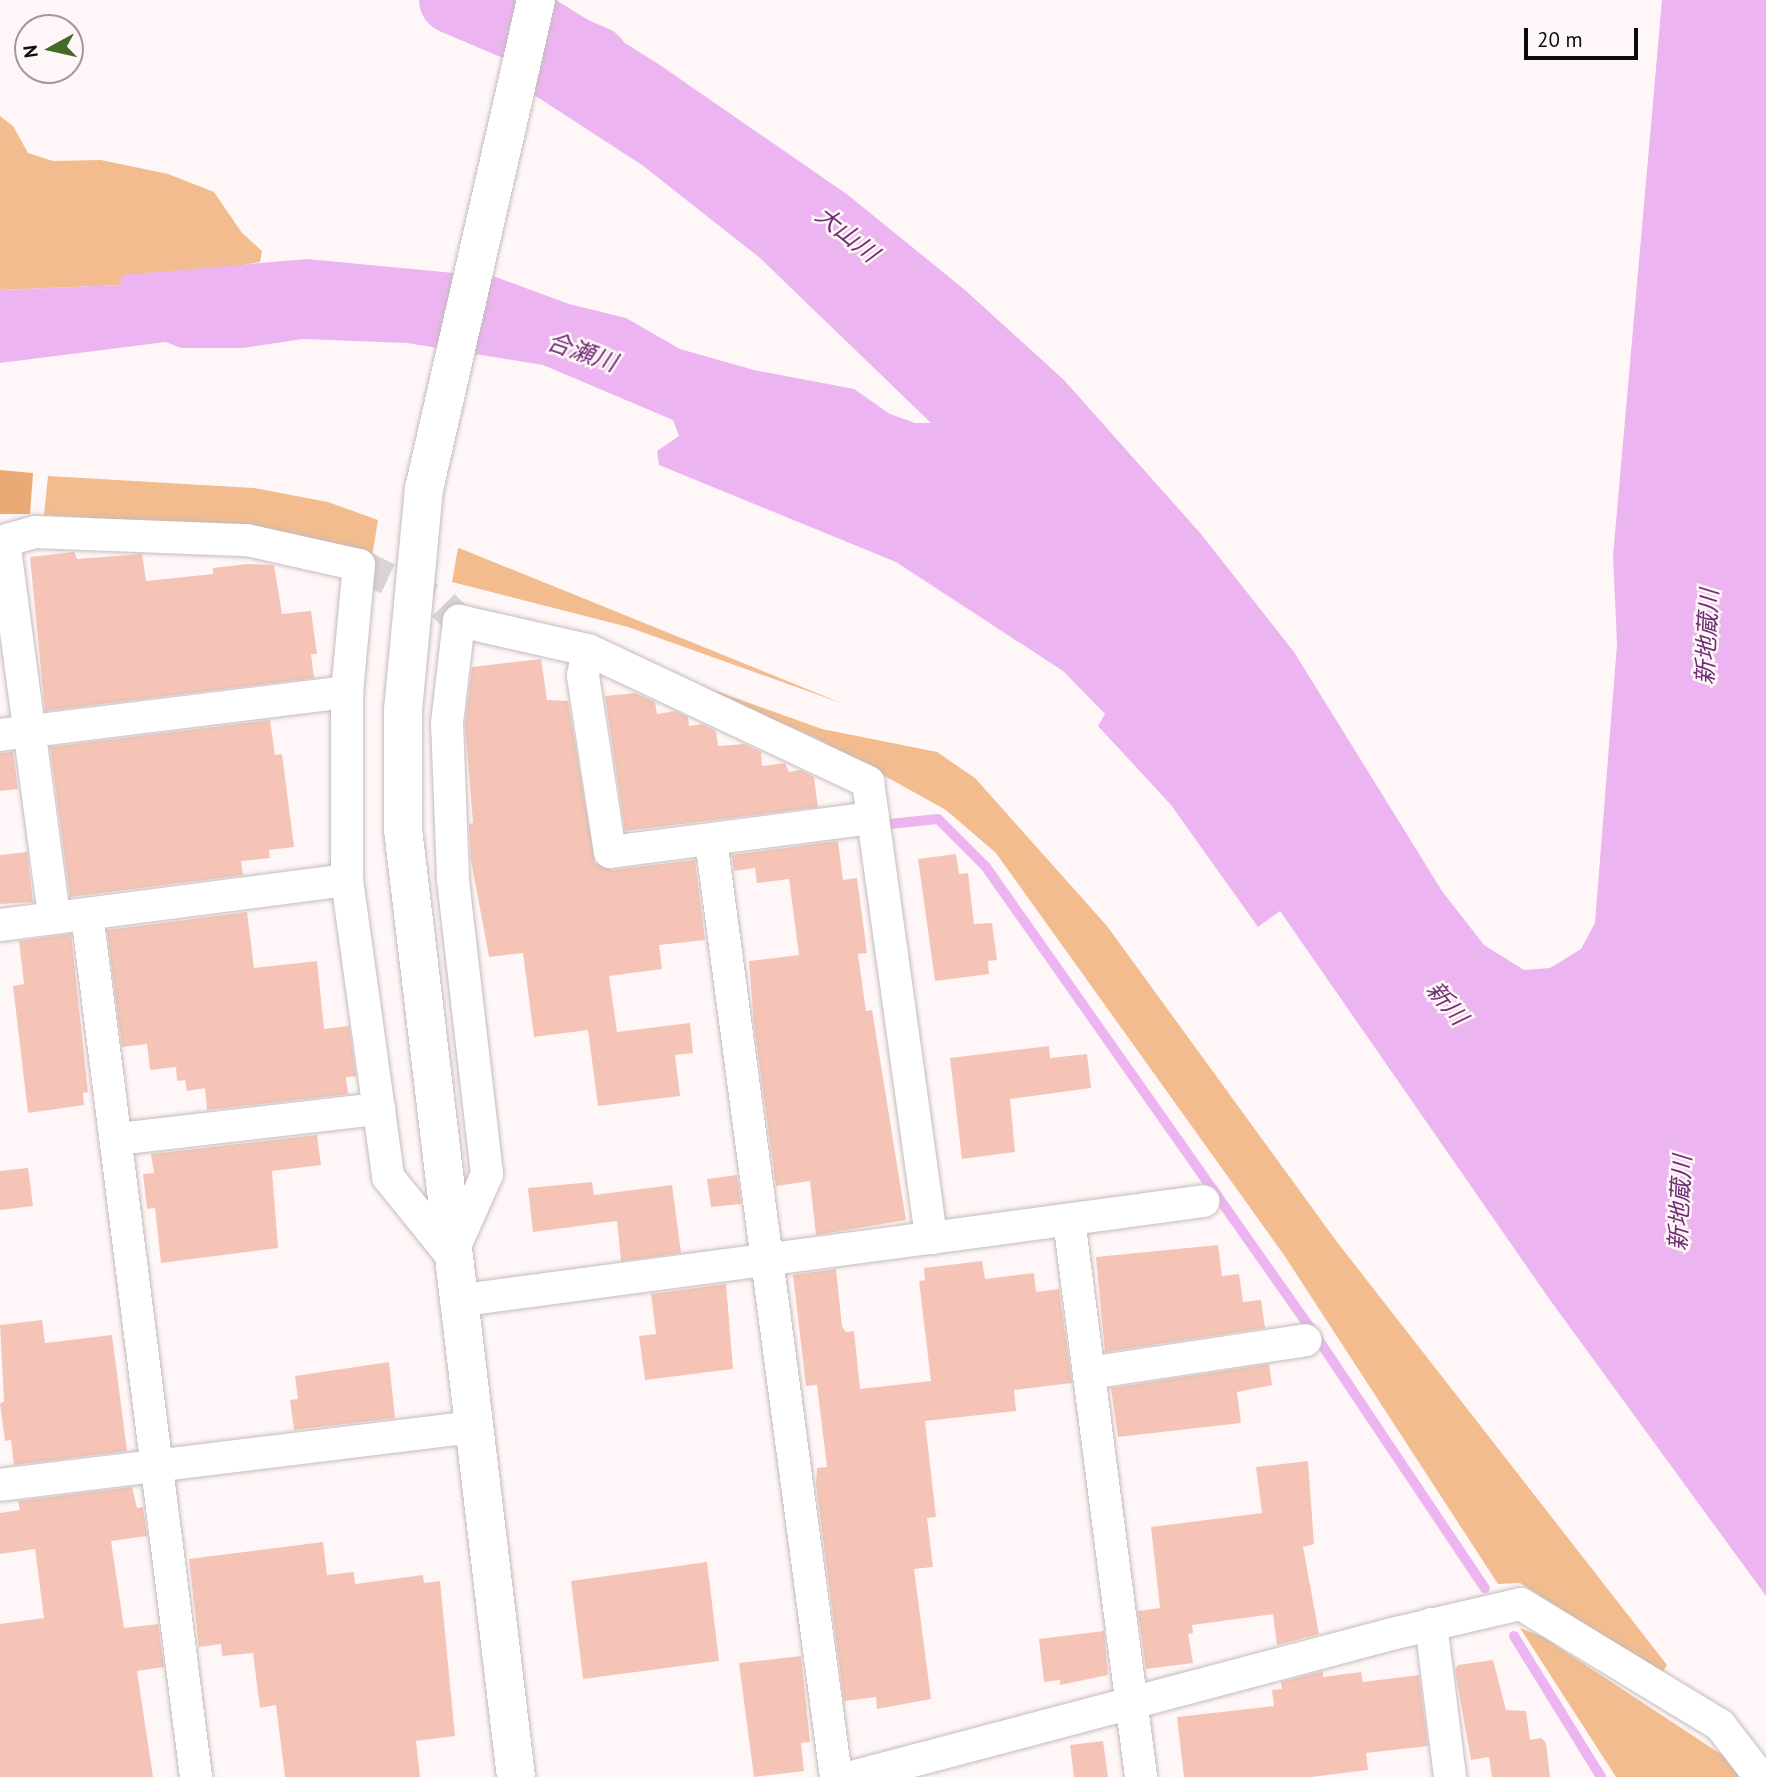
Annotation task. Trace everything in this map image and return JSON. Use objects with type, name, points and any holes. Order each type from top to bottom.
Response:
[{"type":"street","points":[[516,1777],[456,1301],[403,830],[403,710],[424,489],[537,0]]},
{"type":"street","points":[[54,918],[15,733],[2,542],[35,532],[247,540],[359,565],[347,692],[347,880],[388,1177],[451,1255]]},
{"type":"street","points":[[451,1255],[487,1174],[453,878],[447,723],[459,621],[588,650],[868,782],[931,1238]]},
{"type":"street","points":[[588,650],[583,676],[610,852],[873,817]]},
{"type":"street","points":[[15,733],[347,692]]},
{"type":"street","points":[[711,840],[836,1777]]},
{"type":"street","points":[[0,925],[347,880]]},
{"type":"street","points":[[87,914],[118,1139],[196,1777]]},
{"type":"street","points":[[118,1139],[379,1109]]},
{"type":"street","points":[[456,1301],[767,1262],[1204,1200]]},
{"type":"street","points":[[1069,1220],[1141,1777]]},
{"type":"street","points":[[1089,1373],[1306,1340]]},
{"type":"street","points":[[0,1485],[472,1427]]},
{"type":"street","points":[[852,1777],[1431,1624],[1521,1604],[1720,1725],[1760,1777]]},
{"type":"street","points":[[1431,1624],[1450,1777]]},
{"type":"shaded area","points":[[0,116],[13,126],[28,153],[53,161],[101,160],[168,174],[214,192],[242,233],[262,251],[260,262],[121,285],[0,290]]},
{"type":"shaded area","points":[[0,470],[33,473],[30,514],[0,514]]},
{"type":"shaded area","points":[[48,476],[254,488],[328,502],[378,520],[371,563],[257,528],[44,515]]},
{"type":"shaded area","points":[[458,548],[844,704],[628,627],[452,582]]},
{"type":"shaded area","points":[[649,667],[822,729],[937,752],[975,778],[1107,926],[1337,1242],[1667,1665],[1662,1673],[1520,1583],[1498,1584],[1284,1255],[996,853],[946,810],[816,738]]},
{"type":"shaded area","points":[[1520,1628],[1543,1637],[1739,1766],[1747,1777],[1616,1777]]},
{"type":"water","points":[[524,0],[556,0],[657,63],[848,195],[965,290],[1064,380],[1201,534],[1294,652],[1442,891],[1484,945],[1524,970],[1550,968],[1581,949],[1595,923],[1617,644],[1613,556],[1662,0],[1766,0],[1766,1596],[1550,1300],[1280,911],[1258,927],[1171,805],[1098,726],[1105,714],[1063,671],[896,562],[659,465],[657,451],[679,436],[673,420],[543,365],[407,343],[303,339],[243,348],[181,348],[166,342],[0,363],[0,290],[120,285],[123,275],[307,259],[496,277],[569,304],[626,318],[680,349],[754,370],[854,389],[890,414],[915,423],[931,423],[760,258],[642,165],[502,74]]},
{"type":"building","points":[[74,552],[77,559],[142,554],[146,581],[213,574],[213,568],[247,564],[274,565],[282,614],[311,611],[317,654],[311,654],[314,678],[45,711],[30,557]]},
{"type":"building","points":[[541,659],[547,700],[568,701],[595,863],[612,870],[695,860],[705,940],[659,945],[662,969],[609,976],[617,1032],[690,1023],[693,1053],[675,1055],[680,1096],[598,1106],[588,1030],[534,1037],[523,953],[489,957],[471,860],[469,824],[473,823],[465,724],[472,667]]},
{"type":"building","points":[[635,693],[655,702],[657,714],[675,711],[688,717],[689,726],[702,724],[716,731],[718,746],[744,744],[761,752],[762,766],[785,763],[789,772],[800,770],[814,777],[818,807],[625,831],[605,696]]},
{"type":"building","points":[[270,720],[275,755],[282,754],[294,847],[269,850],[270,858],[241,861],[243,875],[70,897],[50,747]]},
{"type":"building","points":[[13,752],[18,789],[0,791],[0,753]]},
{"type":"building","points":[[838,841],[843,880],[857,878],[867,953],[858,954],[866,1011],[872,1010],[906,1220],[816,1235],[810,1181],[776,1186],[754,1024],[749,961],[799,955],[789,879],[757,883],[755,868],[734,871],[732,855]]},
{"type":"building","points":[[27,852],[33,902],[0,904],[0,855]]},
{"type":"building","points":[[956,854],[959,874],[968,873],[974,924],[992,923],[997,960],[988,961],[989,974],[935,981],[918,859]]},
{"type":"building","points":[[247,912],[254,968],[317,961],[324,1029],[349,1026],[356,1076],[346,1077],[348,1094],[207,1110],[205,1088],[187,1091],[185,1080],[177,1081],[176,1067],[150,1070],[147,1044],[122,1047],[107,930]]},
{"type":"building","points":[[71,934],[88,1092],[83,1093],[84,1105],[28,1113],[13,986],[24,984],[19,941]]},
{"type":"building","points":[[1049,1046],[1050,1058],[1087,1054],[1091,1088],[1010,1099],[1015,1152],[962,1159],[950,1058]]},
{"type":"building","points":[[317,1135],[321,1165],[272,1171],[278,1248],[161,1263],[155,1208],[147,1209],[143,1174],[154,1173],[151,1154]]},
{"type":"building","points":[[28,1168],[33,1206],[0,1210],[0,1171]]},
{"type":"building","points":[[737,1175],[741,1204],[711,1207],[707,1179]]},
{"type":"building","points":[[592,1182],[594,1195],[672,1185],[681,1253],[621,1261],[617,1221],[533,1232],[528,1188]]},
{"type":"building","points":[[1218,1245],[1222,1276],[1239,1274],[1243,1302],[1261,1300],[1265,1328],[1105,1352],[1096,1257]]},
{"type":"building","points":[[982,1261],[985,1279],[1034,1273],[1036,1292],[1059,1289],[1072,1383],[1014,1390],[1016,1411],[925,1421],[936,1517],[927,1518],[933,1567],[914,1569],[931,1699],[877,1709],[876,1697],[844,1701],[816,1484],[817,1468],[827,1467],[817,1385],[806,1386],[793,1275],[836,1269],[842,1326],[846,1332],[854,1331],[860,1389],[931,1381],[919,1281],[925,1280],[924,1268]]},
{"type":"building","points":[[726,1284],[733,1369],[645,1380],[639,1336],[656,1334],[651,1294]]},
{"type":"building","points":[[42,1320],[45,1343],[112,1335],[127,1451],[14,1465],[11,1440],[5,1441],[0,1404],[4,1401],[0,1325]]},
{"type":"building","points":[[389,1362],[395,1418],[294,1430],[290,1400],[298,1399],[295,1376]]},
{"type":"building","points":[[1269,1364],[1272,1385],[1237,1392],[1241,1423],[1118,1437],[1111,1388]]},
{"type":"building","points":[[1308,1461],[1314,1544],[1303,1547],[1319,1634],[1277,1645],[1273,1614],[1192,1625],[1193,1633],[1188,1634],[1193,1663],[1146,1669],[1138,1611],[1160,1608],[1151,1527],[1262,1513],[1256,1467]]},
{"type":"building","points":[[132,1487],[137,1508],[143,1507],[147,1536],[111,1541],[124,1628],[158,1624],[164,1667],[137,1671],[153,1777],[0,1777],[0,1624],[44,1618],[35,1549],[0,1554],[0,1513],[20,1510],[18,1501]]},
{"type":"building","points":[[323,1542],[327,1575],[354,1572],[355,1584],[423,1575],[424,1583],[440,1581],[455,1736],[416,1741],[420,1777],[285,1777],[276,1705],[260,1708],[253,1653],[222,1656],[221,1644],[199,1647],[189,1559]]},
{"type":"building","points":[[707,1562],[719,1661],[583,1679],[571,1581]]},
{"type":"building","points":[[1104,1631],[1108,1675],[1060,1685],[1060,1680],[1044,1682],[1039,1639]]},
{"type":"building","points":[[801,1656],[810,1742],[801,1743],[804,1771],[754,1777],[739,1663]]},
{"type":"building","points":[[1493,1660],[1506,1710],[1526,1711],[1530,1740],[1541,1738],[1546,1743],[1550,1777],[1492,1777],[1489,1757],[1471,1760],[1455,1670],[1458,1665]]},
{"type":"building","points":[[1323,1671],[1323,1677],[1361,1672],[1363,1682],[1419,1675],[1428,1746],[1366,1753],[1368,1770],[1311,1777],[1184,1777],[1177,1717],[1274,1706],[1272,1690],[1282,1689],[1281,1682]]},
{"type":"building","points":[[1103,1741],[1108,1777],[1074,1777],[1070,1745]]},
{"type":"waterway","name":"大山川","points":[[453,0],[595,60]]},
{"type":"waterway","points":[[889,824],[938,819],[986,867],[1318,1339],[1485,1588]]},
{"type":"waterway","points":[[1514,1636],[1601,1777]]},
{"type":"tunnel","points":[[359,565],[443,605],[459,621]]},
{"type":"water label","name":"合瀬川","points":[[582,352]]},
{"type":"water label","name":"新地蔵川","points":[[1707,637]]},
{"type":"water label","name":"新川","points":[[1447,1003]]},
{"type":"water label","name":"新地蔵川","points":[[1680,1203]]}]
